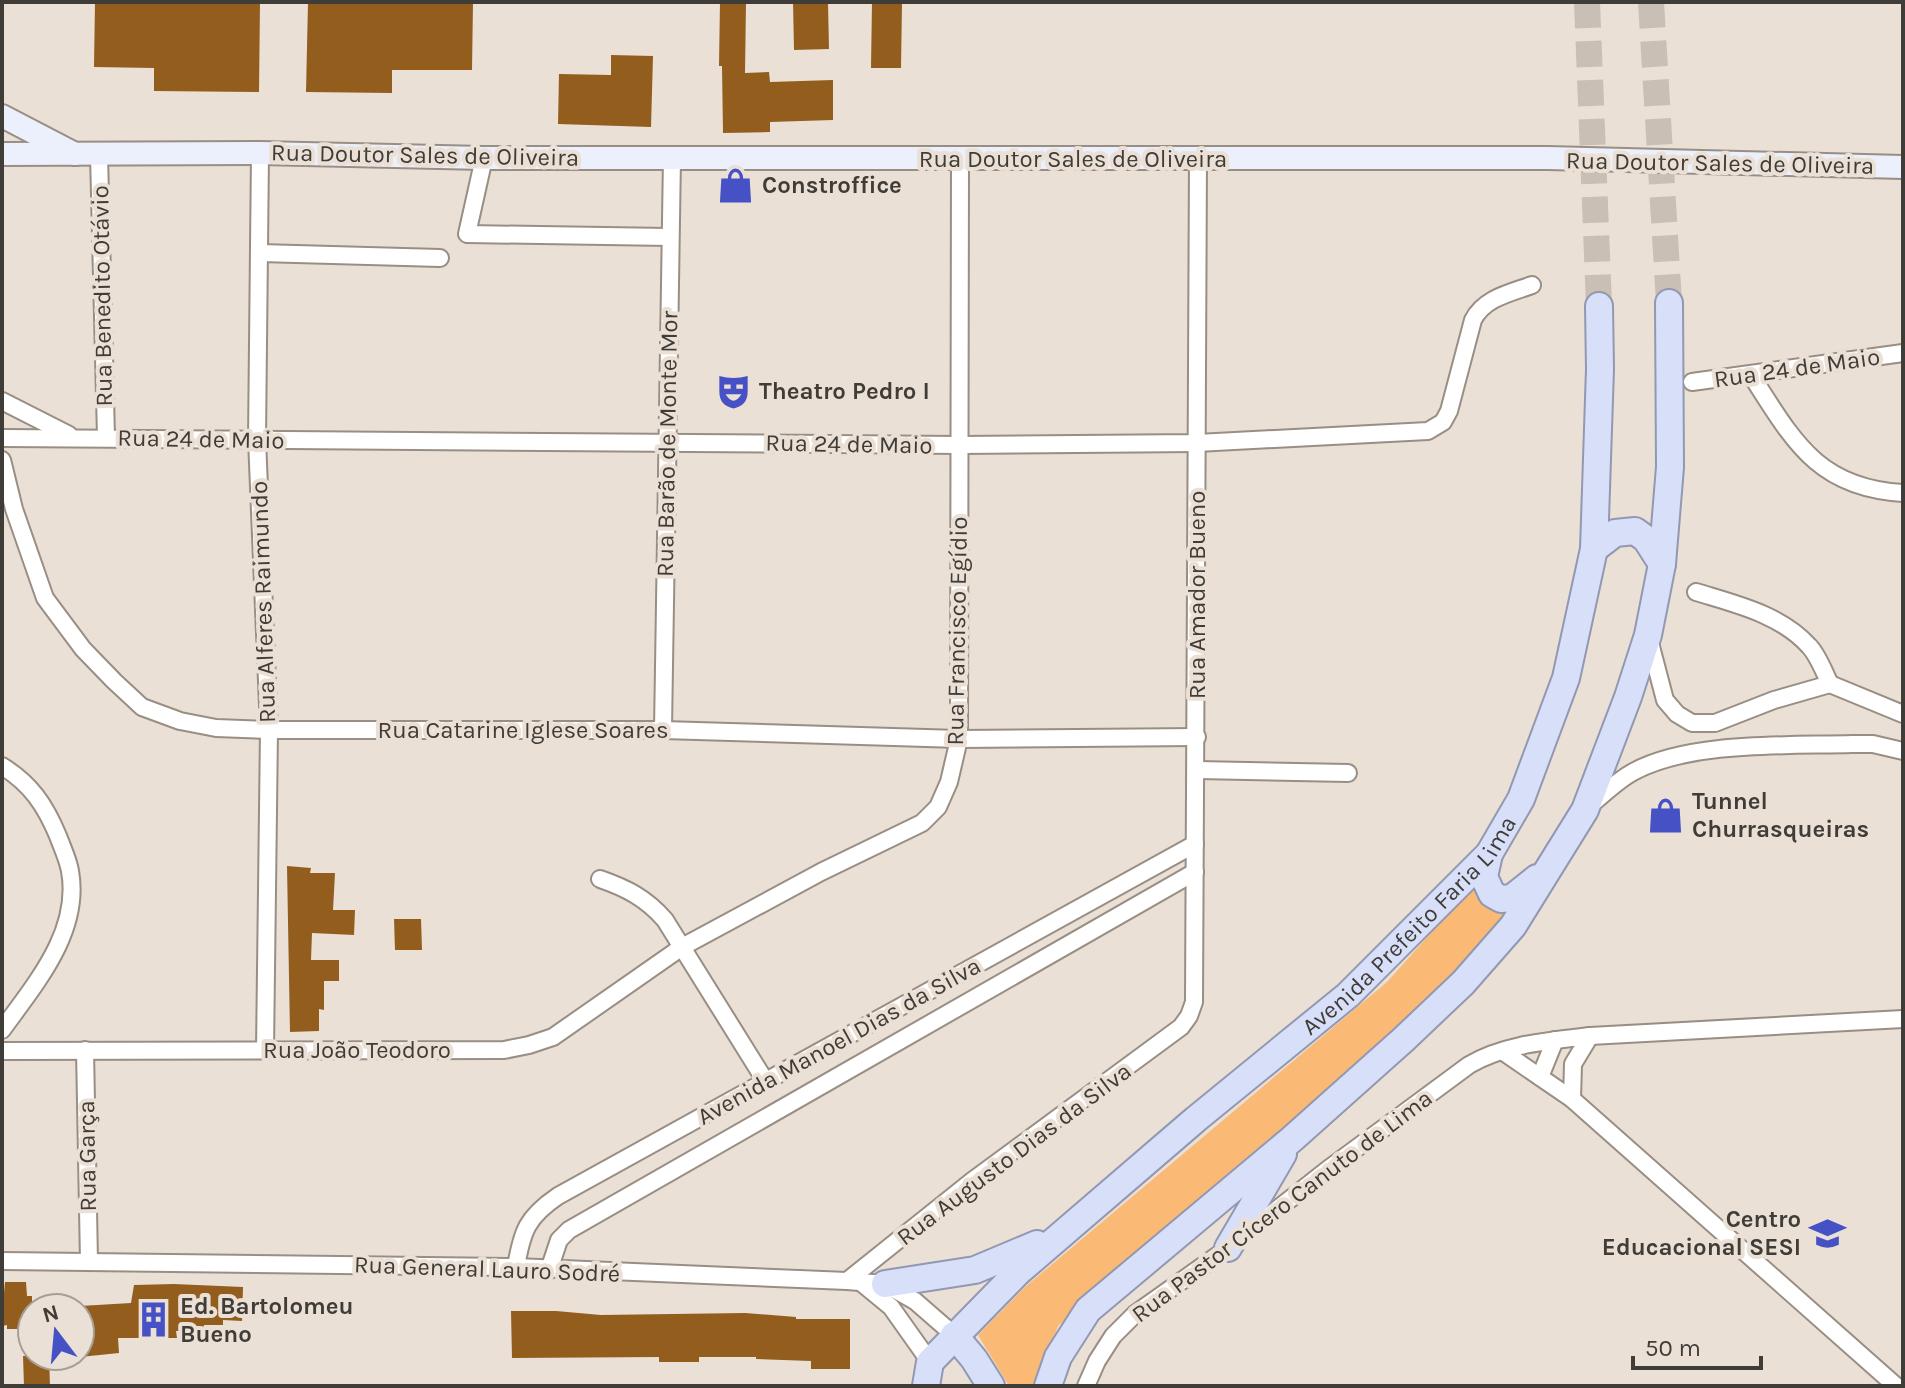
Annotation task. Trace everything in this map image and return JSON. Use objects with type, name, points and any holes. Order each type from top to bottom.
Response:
[{"type":"main road","points":[[2,116],[76,155]]},
{"type":"main road","name":"Rua Doutor Sales de Oliveira","points":[[2,154],[1198,160],[1548,158],[1903,167]]},
{"type":"main road","points":[[1048,1386],[1064,1345],[1088,1310],[1292,1139],[1463,983],[1513,926],[1585,810],[1648,635],[1662,564],[1670,467],[1669,303]]},
{"type":"main road","name":"Avenida Prefeito Faria Lima","points":[[928,1374],[954,1335],[1059,1234],[1348,995],[1489,854],[1521,799],[1566,678],[1594,549],[1600,384],[1599,306]]},
{"type":"main road","points":[[1594,549],[1615,533],[1635,531],[1646,539],[1662,564]]},
{"type":"main road","points":[[1489,854],[1484,877],[1492,894],[1501,899],[1512,898],[1550,867]]},
{"type":"main road","points":[[1228,1248],[1292,1139]]},
{"type":"main road","points":[[864,1283],[975,1270],[1059,1234]]},
{"type":"main road","points":[[954,1335],[991,1386]]},
{"type":"street","name":"Rua Alferes Raimundo","points":[[260,153],[257,439],[269,730],[265,1050]]},
{"type":"street","name":"Rua Benedito Otávio","points":[[99,155],[106,437]]},
{"type":"street","name":"Rua Barão de Monte Mor","points":[[663,730],[672,157]]},
{"type":"street","points":[[484,158],[467,234],[669,237]]},
{"type":"street","name":"Rua Francisco Egídio","points":[[682,947],[821,872],[922,823],[938,807],[949,782],[959,739],[960,158]]},
{"type":"street","name":"Rua Amador Bueno","points":[[1181,1027],[1194,1002],[1196,984],[1198,160]]},
{"type":"street","points":[[260,253],[440,258]]},
{"type":"street","name":"Rua 24 de Maio","points":[[2,438],[960,445],[1197,443],[1428,431],[1437,427],[1449,411],[1478,310],[1484,304],[1532,285]]},
{"type":"street","name":"Rua 24 de Maio","points":[[1692,382],[1903,353]]},
{"type":"street","points":[[1751,375],[1800,449],[1828,472],[1855,486],[1903,493]]},
{"type":"street","name":"Rua 24 de Maio","points":[[2,401],[74,438]]},
{"type":"street","name":"Rua Catarine Iglese Soares","points":[[2,460],[14,509],[45,598],[83,649],[142,707],[180,721],[216,728],[269,730],[663,730],[959,739],[1197,737]]},
{"type":"street","points":[[1696,592],[1763,613],[1791,631],[1810,647],[1830,684]]},
{"type":"street","points":[[1648,635],[1665,700],[1677,714],[1692,723],[1715,723],[1774,700],[1830,684],[1903,714]]},
{"type":"street","points":[[1585,810],[1633,772],[1678,756],[1721,749],[1852,744],[1873,744],[1903,751]]},
{"type":"street","points":[[2,766],[37,794],[52,821],[70,870],[72,895],[66,930],[44,972],[2,1030]]},
{"type":"street","points":[[1197,770],[1348,773]]},
{"type":"street","name":"Avenida Manoel Dias da Silva","points":[[516,1267],[520,1240],[528,1222],[540,1208],[558,1196],[1195,844]]},
{"type":"street","points":[[1163,862],[1177,884]]},
{"type":"street","name":"Avenida Manoel Dias da Silva","points":[[549,1270],[559,1240],[569,1230],[1195,872]]},
{"type":"street","points":[[600,879],[625,888],[651,904],[665,920],[766,1082]]},
{"type":"street","name":"Rua João Teodoro","points":[[2,1051],[504,1050],[553,1037],[682,947]]},
{"type":"street","name":"Rua Pastor Cícero Canuto de Lima","points":[[1086,1386],[1113,1336],[1135,1314],[1489,1053],[1590,1036],[1903,1019]]},
{"type":"street","name":"Rua Augusto Dias da Silva","points":[[864,1283],[972,1181],[1181,1027]]},
{"type":"street","points":[[1572,1099],[1573,1064],[1590,1036]]},
{"type":"street","points":[[1540,1077],[1555,1040]]},
{"type":"street","name":"Rua Garça","points":[[85,1050],[89,1262]]},
{"type":"street","points":[[1502,1051],[1572,1099],[1896,1386]]},
{"type":"street","name":"Rua General Lauro Sodré","points":[[2,1261],[516,1267],[864,1283],[915,1301],[954,1335]]},
{"type":"street","points":[[864,1283],[891,1307],[928,1374]]},
{"type":"shaded area","points":[[1475,877],[1512,918],[1318,1103],[1058,1326],[1036,1386],[1009,1386],[978,1335],[1025,1287],[1387,982],[1446,916]]},
{"type":"building","points":[[95,2],[260,2],[259,92],[154,91],[154,68],[94,67]]},
{"type":"building","points":[[308,2],[473,2],[472,70],[392,70],[392,93],[306,92]]},
{"type":"building","points":[[720,2],[746,2],[745,73],[769,72],[770,82],[833,80],[833,120],[770,122],[770,132],[723,133],[722,66],[719,66]]},
{"type":"building","points":[[793,2],[828,2],[829,49],[794,50]]},
{"type":"building","points":[[872,2],[902,2],[901,68],[871,68]]},
{"type":"building","points":[[611,55],[653,56],[651,127],[558,124],[559,74],[611,75]]},
{"type":"building","points":[[287,866],[311,868],[310,873],[335,873],[333,910],[355,910],[354,935],[312,933],[311,960],[339,960],[339,981],[324,981],[324,1010],[319,1009],[319,1031],[290,1032]]},
{"type":"building","points":[[394,919],[421,919],[422,950],[395,950]]},
{"type":"building","points":[[5,1282],[26,1282],[27,1292],[16,1292],[16,1329],[2,1326]]},
{"type":"building","points":[[134,1285],[243,1287],[242,1321],[223,1320],[223,1325],[204,1325],[204,1332],[176,1331],[177,1338],[118,1338],[119,1353],[96,1355],[96,1305],[131,1303]]},
{"type":"building","points":[[511,1311],[601,1315],[745,1313],[796,1319],[850,1319],[850,1369],[811,1369],[811,1361],[756,1357],[699,1357],[699,1362],[659,1362],[659,1357],[512,1358]]},
{"type":"building","points":[[24,1372],[50,1372],[50,1386],[24,1386]]},
{"type":"tunnel","points":[[1587,2],[1599,306]]},
{"type":"tunnel","points":[[1651,2],[1669,303]]},
{"type":"place","name":"Constroffice","points":[[736,185]]},
{"type":"place","name":"Theatro Pedro I","points":[[733,391]]},
{"type":"place","name":"Tunnel Churrasqueiras","points":[[1666,815]]},
{"type":"place","name":"Centro Educacional SESI","points":[[1827,1233]]},
{"type":"place","name":"Ed. Bartolomeu Bueno","points":[[154,1320]]}]
